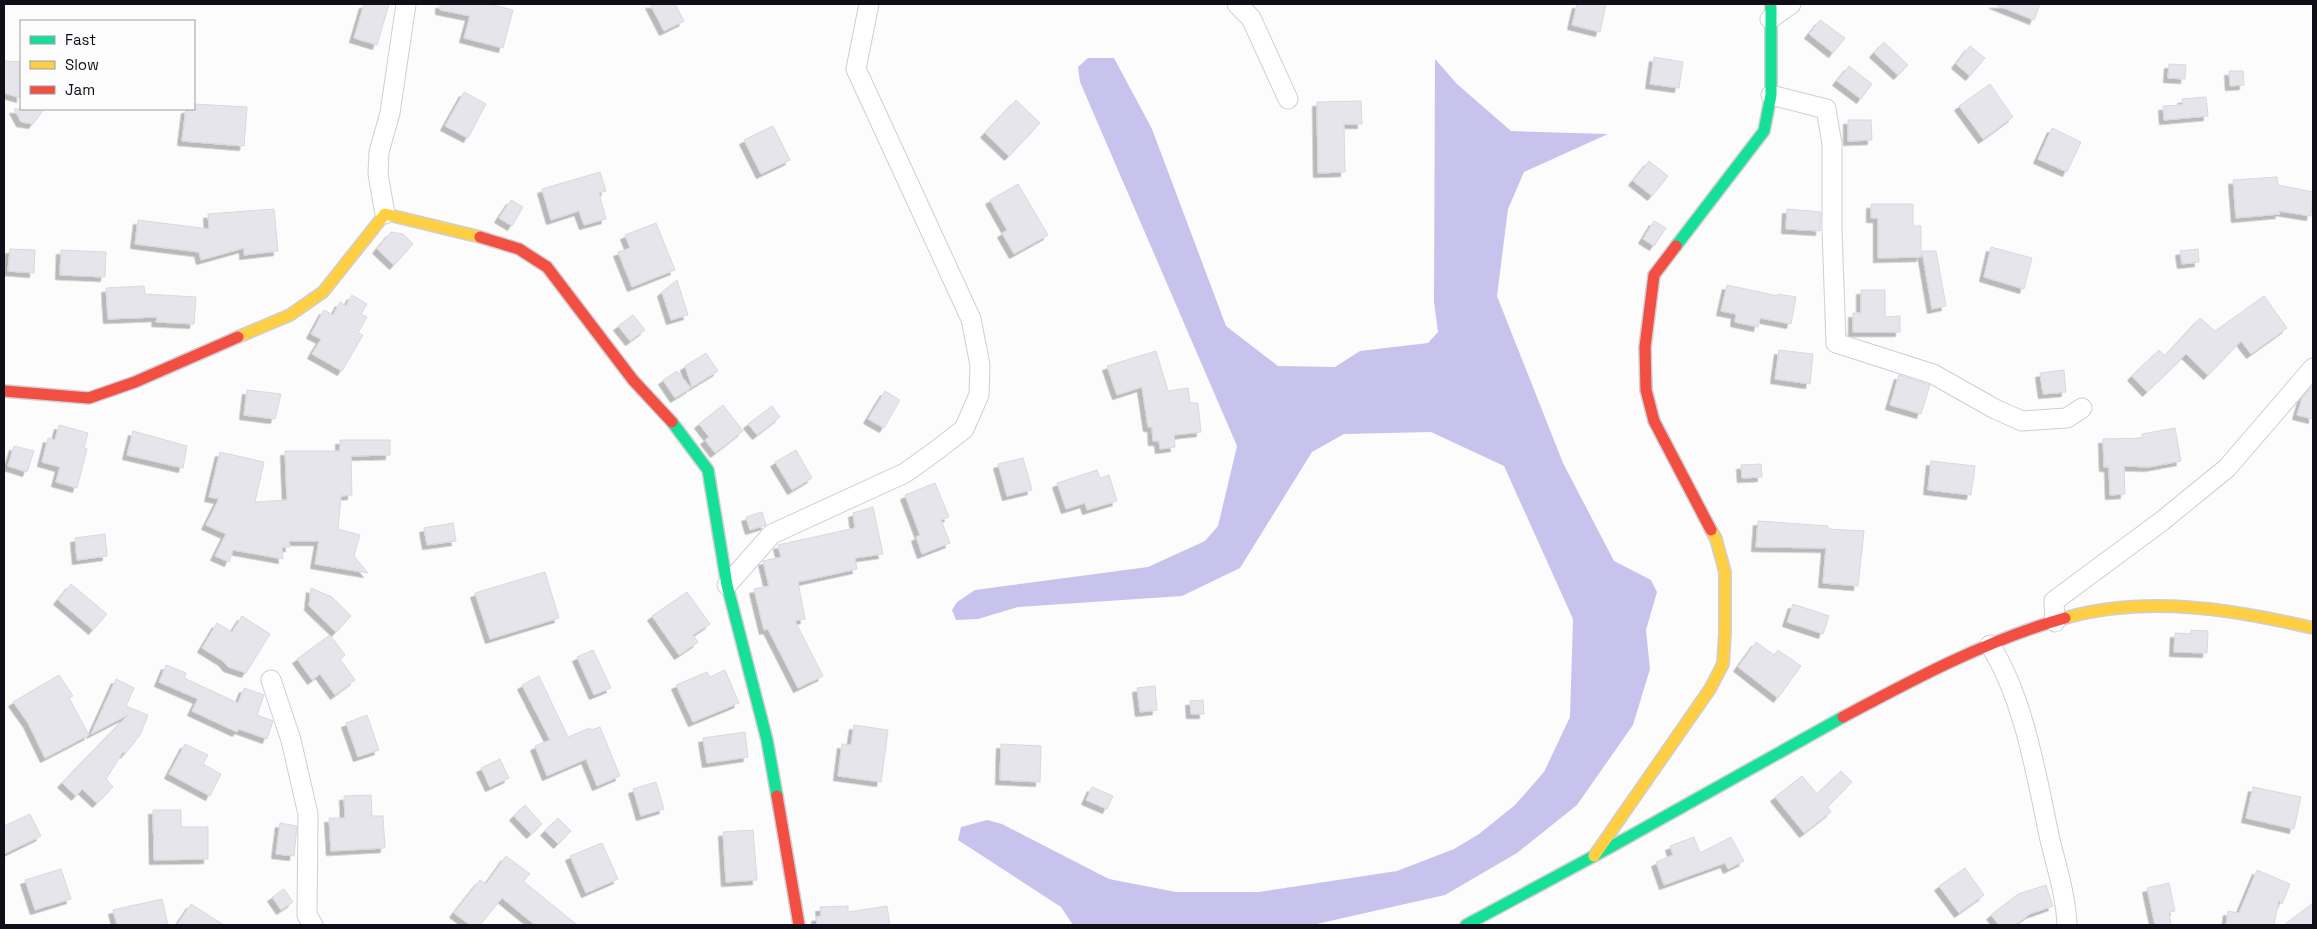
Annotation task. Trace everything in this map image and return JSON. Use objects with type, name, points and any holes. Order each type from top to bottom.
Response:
[{"type":"street","points":[[4,391],[88,398],[134,382],[290,315],[323,292],[385,214],[378,164],[392,98],[406,4]]},
{"type":"street","points":[[727,585],[772,534],[905,473],[937,450],[964,429],[979,395],[980,365],[971,319],[856,69],[869,4]]},
{"type":"street","points":[[1237,4],[1251,18],[1288,99]]},
{"type":"street","points":[[1594,856],[1710,689],[1723,664],[1725,581],[1722,556],[1716,539],[1654,421],[1646,390],[1645,347],[1654,275],[1764,131],[1771,95],[1770,12],[1791,4]]},
{"type":"street","points":[[1771,95],[1826,109],[1832,144],[1832,230],[1836,343],[1933,374],[2022,421],[2067,418],[2082,408]]},
{"type":"street","points":[[385,214],[486,238],[519,249],[547,267],[634,380],[672,422],[708,470],[727,585],[767,740],[799,925]]},
{"type":"street","points":[[2055,622],[2054,601],[2162,521],[2227,468],[2313,368]]},
{"type":"street","points":[[1466,925],[1594,856],[1832,721],[1990,645],[2055,622],[2108,610],[2161,607],[2245,614],[2313,628]]},
{"type":"street","points":[[1990,645],[2003,665],[2014,690],[2044,808],[2067,925]]},
{"type":"street","points":[[270,680],[291,740],[308,814],[307,915],[313,925]]},
{"type":"shaded area","points":[[1088,58],[1114,58],[1152,129],[1226,326],[1278,366],[1335,367],[1360,351],[1428,343],[1438,332],[1434,302],[1435,59],[1457,84],[1511,131],[1608,134],[1524,172],[1508,209],[1497,296],[1563,463],[1614,561],[1651,580],[1657,592],[1646,630],[1650,669],[1633,725],[1577,805],[1517,853],[1445,895],[1312,925],[1073,925],[1061,907],[958,840],[961,827],[987,820],[1002,824],[1109,879],[1176,892],[1259,892],[1397,871],[1454,849],[1479,834],[1515,805],[1544,772],[1570,717],[1573,619],[1504,466],[1431,432],[1344,434],[1312,452],[1240,568],[1182,596],[1018,607],[978,619],[956,620],[952,610],[957,602],[975,590],[1148,567],[1205,541],[1218,526],[1237,446],[1080,82],[1078,67]]},
{"type":"building","points":[[364,4],[389,4],[377,45],[354,38]]},
{"type":"building","points":[[440,4],[489,4],[513,10],[503,48],[464,38],[470,16],[440,10]]},
{"type":"building","points":[[650,4],[675,4],[684,21],[664,31]]},
{"type":"building","points":[[1577,4],[1606,4],[1600,32],[1572,25]]},
{"type":"building","points":[[1994,4],[2040,4],[2034,20]]},
{"type":"building","points":[[1820,20],[1845,38],[1833,53],[1809,34]]},
{"type":"building","points":[[1884,42],[1908,65],[1898,75],[1874,53]]},
{"type":"building","points":[[1970,46],[1985,58],[1970,76],[1956,64]]},
{"type":"building","points":[[1654,57],[1683,62],[1679,88],[1650,84]]},
{"type":"building","points":[[4,61],[20,62],[20,98],[4,93]]},
{"type":"building","points":[[2169,64],[2186,65],[2185,79],[2168,78]]},
{"type":"building","points":[[1849,66],[1872,84],[1861,99],[1837,81]]},
{"type":"building","points":[[2229,71],[2243,71],[2244,85],[2230,86]]},
{"type":"building","points":[[1990,84],[2013,117],[1983,139],[1959,106]]},
{"type":"building","points":[[464,92],[486,104],[468,138],[445,126]]},
{"type":"building","points":[[2206,97],[2208,116],[2164,120],[2163,106],[2183,105],[2182,99]]},
{"type":"building","points":[[1016,100],[1040,123],[1009,156],[985,133]]},
{"type":"building","points":[[1361,101],[1362,124],[1344,124],[1345,172],[1318,173],[1317,102]]},
{"type":"building","points":[[195,104],[247,107],[244,146],[182,141],[186,110],[195,110]]},
{"type":"building","points":[[14,109],[43,110],[33,124],[21,122]]},
{"type":"building","points":[[1848,120],[1871,120],[1872,140],[1848,141]]},
{"type":"building","points":[[773,126],[790,160],[761,174],[744,140]]},
{"type":"building","points":[[2052,128],[2081,142],[2067,172],[2038,159]]},
{"type":"building","points":[[1649,161],[1668,176],[1652,196],[1633,181]]},
{"type":"building","points":[[600,172],[606,191],[599,193],[606,219],[584,225],[579,211],[551,220],[542,189]]},
{"type":"building","points":[[2277,177],[2278,185],[2313,192],[2311,216],[2279,211],[2280,214],[2236,218],[2233,180]]},
{"type":"building","points":[[1018,184],[1048,235],[1014,254],[1002,233],[1007,230],[990,200]]},
{"type":"building","points":[[511,200],[523,207],[512,226],[499,218]]},
{"type":"building","points":[[1871,204],[1913,204],[1913,226],[1921,226],[1921,257],[1878,258],[1878,218],[1871,218]]},
{"type":"building","points":[[274,209],[278,251],[244,255],[244,248],[201,260],[199,252],[135,244],[138,220],[209,229],[208,214]]},
{"type":"building","points":[[1787,209],[1821,212],[1820,231],[1786,229]]},
{"type":"building","points":[[1654,221],[1666,228],[1654,246],[1643,239]]},
{"type":"building","points":[[656,223],[675,270],[632,287],[618,252],[630,248],[625,235]]},
{"type":"building","points":[[391,232],[403,234],[413,244],[394,265],[377,249]]},
{"type":"building","points":[[1991,247],[2032,258],[2024,289],[1984,277]]},
{"type":"building","points":[[10,249],[35,250],[34,273],[8,271]]},
{"type":"building","points":[[2198,249],[2199,262],[2182,264],[2180,251]]},
{"type":"building","points":[[61,250],[106,252],[105,277],[60,275]]},
{"type":"building","points":[[1922,251],[1936,251],[1946,306],[1932,309]]},
{"type":"building","points":[[677,280],[688,315],[671,320],[662,292]]},
{"type":"building","points":[[1727,285],[1778,296],[1778,294],[1796,297],[1791,324],[1760,318],[1758,327],[1735,322],[1736,314],[1721,311]]},
{"type":"building","points":[[144,286],[145,294],[196,297],[194,324],[156,322],[157,317],[108,319],[106,288]]},
{"type":"building","points":[[1861,290],[1885,290],[1885,317],[1900,316],[1900,332],[1853,332],[1853,313],[1861,313]]},
{"type":"building","points":[[352,295],[367,304],[361,314],[367,317],[358,333],[363,335],[342,371],[312,354],[321,339],[311,334],[324,310],[333,315],[340,302],[346,306]]},
{"type":"building","points":[[2264,296],[2287,328],[2251,354],[2241,341],[2208,375],[2186,354],[2147,392],[2132,376],[2159,350],[2165,356],[2200,318],[2215,331]]},
{"type":"building","points":[[633,315],[645,330],[630,341],[618,326]]},
{"type":"building","points":[[1779,350],[1813,354],[1810,384],[1775,379]]},
{"type":"building","points":[[1156,351],[1168,391],[1188,388],[1190,403],[1198,403],[1201,432],[1174,435],[1175,447],[1160,449],[1159,441],[1153,441],[1152,427],[1148,427],[1142,387],[1117,395],[1107,366]]},
{"type":"building","points":[[706,353],[718,371],[692,387],[685,366]]},
{"type":"building","points":[[2064,370],[2066,392],[2043,394],[2040,373]]},
{"type":"building","points":[[677,371],[691,388],[675,398],[663,380]]},
{"type":"building","points":[[1899,375],[1930,385],[1921,414],[1890,405]]},
{"type":"building","points":[[2313,385],[2313,419],[2297,415],[2302,398]]},
{"type":"building","points":[[247,390],[281,394],[275,419],[244,415]]},
{"type":"building","points":[[885,391],[900,400],[884,428],[868,419]]},
{"type":"building","points":[[723,405],[743,431],[715,453],[705,440],[709,437],[699,424]]},
{"type":"building","points":[[772,406],[780,417],[757,435],[748,424]]},
{"type":"building","points":[[59,425],[88,433],[84,448],[87,449],[77,488],[56,482],[60,467],[42,462],[48,438],[55,440]]},
{"type":"building","points":[[2175,428],[2181,461],[2149,467],[2124,466],[2125,494],[2110,495],[2109,467],[2104,467],[2103,439],[2143,438],[2142,434]]},
{"type":"building","points":[[133,431],[187,446],[183,468],[127,455]]},
{"type":"building","points":[[340,440],[390,440],[390,455],[351,456],[352,495],[341,496],[338,529],[360,535],[354,556],[368,573],[315,564],[319,541],[289,541],[290,547],[282,547],[283,559],[233,550],[229,562],[215,556],[226,534],[206,525],[219,499],[209,497],[220,452],[264,462],[255,502],[287,500],[285,451],[340,451]]},
{"type":"building","points":[[14,446],[34,451],[27,472],[8,466]]},
{"type":"building","points":[[796,450],[812,478],[792,490],[775,462]]},
{"type":"building","points":[[1023,458],[1032,490],[1007,496],[998,464]]},
{"type":"building","points":[[1931,461],[1975,466],[1971,495],[1928,490]]},
{"type":"building","points":[[1761,464],[1762,477],[1742,478],[1741,465]]},
{"type":"building","points":[[1097,470],[1100,478],[1109,475],[1117,501],[1087,510],[1085,503],[1066,509],[1057,483]]},
{"type":"building","points":[[935,483],[949,517],[941,520],[950,543],[922,554],[916,537],[920,535],[905,495]]},
{"type":"building","points":[[873,507],[883,554],[855,558],[857,569],[798,582],[805,619],[795,621],[823,676],[798,688],[768,629],[764,630],[754,589],[769,586],[763,561],[781,557],[778,545],[855,528],[853,513]]},
{"type":"building","points":[[762,512],[766,525],[750,530],[746,517]]},
{"type":"building","points":[[1758,521],[1828,526],[1828,529],[1864,531],[1858,586],[1823,583],[1826,548],[1756,547]]},
{"type":"building","points":[[453,523],[456,541],[427,545],[424,528]]},
{"type":"building","points":[[105,534],[107,556],[77,560],[75,538]]},
{"type":"building","points":[[545,572],[559,618],[490,639],[475,593]]},
{"type":"building","points":[[71,584],[107,614],[93,630],[58,600]]},
{"type":"building","points":[[311,588],[332,597],[351,616],[336,632],[309,606]]},
{"type":"building","points":[[687,592],[710,624],[693,635],[698,642],[679,655],[652,616]]},
{"type":"building","points":[[1793,604],[1829,616],[1823,634],[1787,622]]},
{"type":"building","points":[[242,616],[270,634],[246,673],[228,667],[223,661],[202,648],[217,623],[232,632]]},
{"type":"building","points":[[2191,630],[2208,631],[2207,653],[2174,652],[2175,633],[2191,634]]},
{"type":"building","points":[[330,635],[345,655],[340,659],[355,680],[335,695],[320,674],[312,680],[297,659]]},
{"type":"building","points":[[1756,642],[1774,655],[1778,650],[1801,666],[1778,698],[1738,667]]},
{"type":"building","points":[[593,650],[611,688],[594,695],[577,657]]},
{"type":"building","points":[[166,665],[186,673],[184,678],[238,703],[244,688],[264,695],[257,715],[273,721],[267,739],[239,729],[237,732],[192,711],[198,699],[159,682]]},
{"type":"building","points":[[725,670],[739,703],[693,722],[676,685],[707,672],[710,677]]},
{"type":"building","points":[[59,675],[73,696],[69,698],[89,735],[45,758],[28,723],[13,702]]},
{"type":"building","points":[[539,676],[568,737],[590,728],[591,730],[600,727],[620,776],[597,786],[586,759],[547,776],[535,746],[550,740],[522,685]]},
{"type":"building","points":[[116,679],[134,688],[126,706],[148,715],[140,735],[125,754],[123,752],[106,779],[113,787],[97,803],[82,789],[76,796],[62,783],[128,715],[91,734]]},
{"type":"building","points":[[1155,686],[1157,710],[1140,712],[1137,688]]},
{"type":"building","points":[[1203,700],[1204,714],[1191,714],[1190,701]]},
{"type":"building","points":[[367,715],[379,750],[358,757],[346,723]]},
{"type":"building","points":[[854,725],[888,730],[881,782],[838,776],[842,744],[851,745]]},
{"type":"building","points":[[745,732],[748,757],[707,763],[703,738]]},
{"type":"building","points":[[185,744],[208,755],[203,764],[221,774],[210,796],[169,774]]},
{"type":"building","points":[[1001,744],[1041,746],[1040,782],[1000,780]]},
{"type":"building","points":[[500,759],[509,778],[490,787],[481,768]]},
{"type":"building","points":[[1841,771],[1852,782],[1827,807],[1831,812],[1804,833],[1775,797],[1802,776],[1817,794]]},
{"type":"building","points":[[656,782],[664,809],[641,816],[633,789]]},
{"type":"building","points":[[1092,787],[1113,796],[1107,809],[1086,800]]},
{"type":"building","points":[[2253,787],[2301,797],[2294,829],[2246,818]]},
{"type":"building","points":[[371,795],[372,816],[383,816],[385,848],[331,851],[329,818],[345,818],[344,796]]},
{"type":"building","points":[[525,805],[542,824],[531,834],[514,816]]},
{"type":"building","points":[[153,810],[181,810],[181,827],[208,827],[208,859],[154,860]]},
{"type":"building","points":[[30,814],[41,836],[4,854],[4,826]]},
{"type":"building","points":[[558,818],[571,831],[558,844],[545,831]]},
{"type":"building","points":[[280,823],[297,826],[294,856],[276,854]]},
{"type":"building","points":[[753,830],[757,880],[726,882],[723,832]]},
{"type":"building","points":[[1694,837],[1700,853],[1731,837],[1744,861],[1728,869],[1725,863],[1664,885],[1656,862],[1673,855],[1670,846]]},
{"type":"building","points":[[602,843],[618,879],[586,893],[570,856]]},
{"type":"building","points":[[506,856],[530,874],[523,881],[577,925],[535,925],[502,898],[480,925],[470,925],[454,913],[480,880],[486,884]]},
{"type":"building","points":[[1965,868],[1984,895],[1959,913],[1939,886]]},
{"type":"building","points":[[61,869],[71,899],[35,910],[25,880]]},
{"type":"building","points":[[2257,870],[2290,884],[2282,904],[2279,900],[2274,925],[2226,925],[2228,911],[2239,913]]},
{"type":"building","points":[[2169,883],[2175,911],[2169,912],[2171,925],[2155,925],[2147,888]]},
{"type":"building","points":[[2046,885],[2053,906],[2030,914],[2015,925],[1999,925],[1991,915],[2018,894]]},
{"type":"building","points":[[284,889],[293,902],[281,910],[272,897]]},
{"type":"building","points":[[162,899],[168,925],[117,925],[113,910]]},
{"type":"building","points":[[2313,903],[2313,925],[2284,925]]},
{"type":"building","points":[[191,904],[224,925],[177,925]]},
{"type":"building","points":[[848,906],[848,912],[887,906],[890,925],[817,925],[816,917],[821,916],[820,907]]},
{"type":"traffic: fast","points":[[1676,246],[1764,131],[1771,95],[1771,4]]},
{"type":"traffic: fast","points":[[672,422],[708,470],[727,585],[767,740],[777,796]]},
{"type":"traffic: fast","points":[[1466,925],[1607,849],[1843,717]]},
{"type":"traffic: slow","points":[[238,337],[290,315],[323,292],[385,214],[480,237]]},
{"type":"traffic: slow","points":[[1594,856],[1710,689],[1723,664],[1725,572],[1716,539],[1711,530]]},
{"type":"traffic: slow","points":[[2065,618],[2127,607],[2189,607],[2251,615],[2313,628]]},
{"type":"traffic: jam","points":[[480,237],[519,249],[547,267],[633,380],[672,422]]},
{"type":"traffic: jam","points":[[1676,246],[1654,275],[1645,347],[1646,390],[1654,421],[1711,530]]},
{"type":"traffic: jam","points":[[4,391],[89,398],[135,382],[238,337]]},
{"type":"traffic: jam","points":[[1843,717],[1979,649],[2007,637],[2065,618]]},
{"type":"traffic: jam","points":[[777,796],[799,925]]}]
